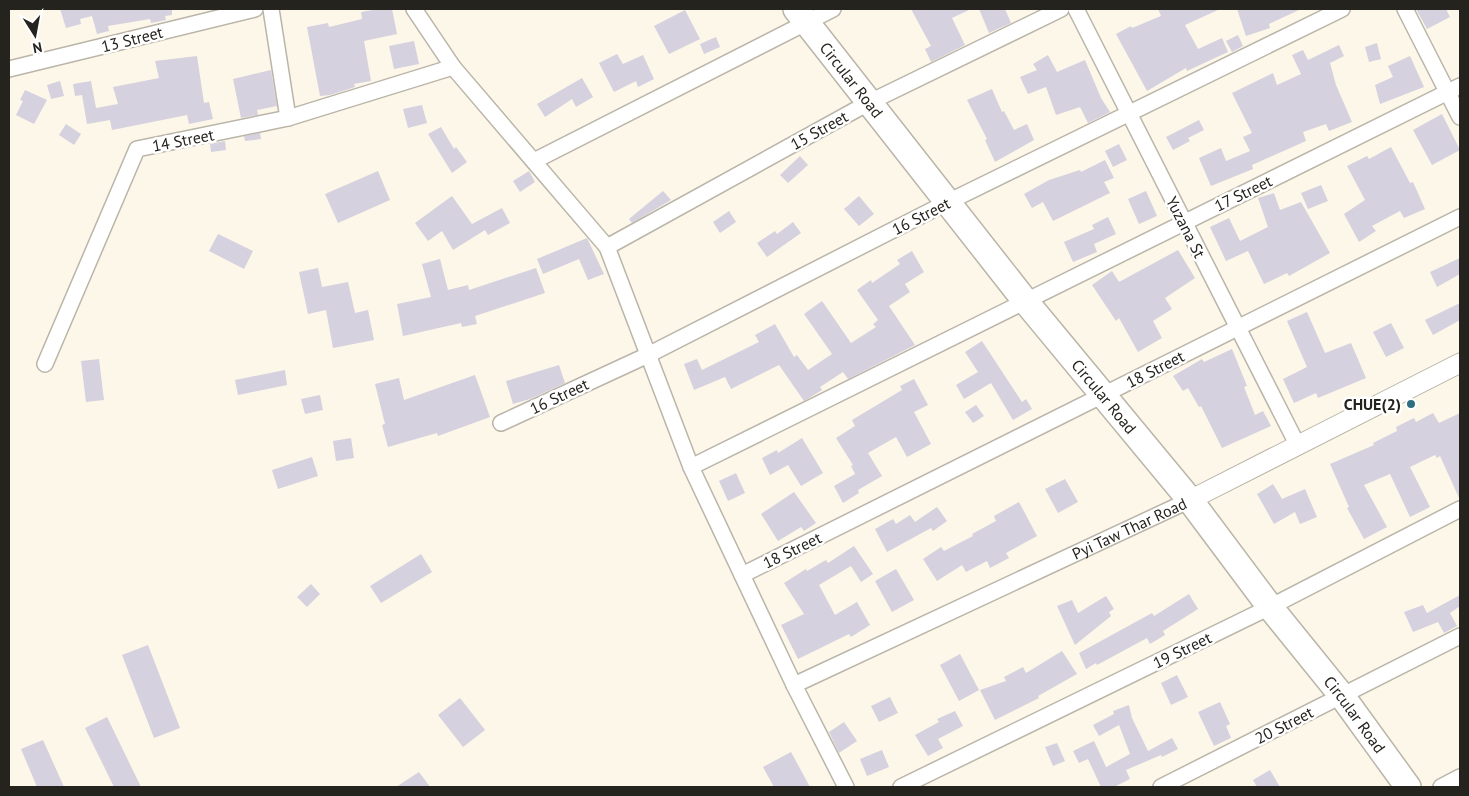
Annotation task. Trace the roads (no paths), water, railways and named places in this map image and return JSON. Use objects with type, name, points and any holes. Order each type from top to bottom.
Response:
[{"type":"main road","name":"Circular Road","points":[[801,15],[1026,302],[1190,500],[1270,606],[1342,696],[1408,787]]},
{"type":"street","name":"13 Street","points":[[9,69],[255,9]]},
{"type":"street","points":[[270,9],[288,118]]},
{"type":"street","points":[[414,9],[453,67],[607,247],[691,466],[794,686],[846,787]]},
{"type":"street","points":[[534,161],[801,15],[833,9]]},
{"type":"street","name":"15 Street","points":[[607,247],[870,102],[1061,9]]},
{"type":"street","name":"Yuzana St","points":[[1076,9],[1297,444]]},
{"type":"street","name":"16 Street","points":[[501,423],[648,355],[948,202],[1342,9]]},
{"type":"street","points":[[1405,9],[1454,89],[1460,117]]},
{"type":"street","name":"14 Street","points":[[46,364],[137,149],[288,118],[453,67]]},
{"type":"street","name":"17 Street","points":[[691,466],[1454,89]]},
{"type":"street","name":"18 Street","points":[[742,575],[1460,217]]},
{"type":"street","name":"Pyi Taw Thar Road","points":[[794,686],[1190,500],[1297,444],[1460,363]]},
{"type":"street","name":"19 Street","points":[[901,787],[1270,606],[1460,509]]},
{"type":"street","name":"20 Street","points":[[1161,787],[1460,636]]},
{"type":"street","points":[[1441,787],[1460,777]]},
{"type":"place","name":"CHUE(2)","points":[[1411,404]]}]
